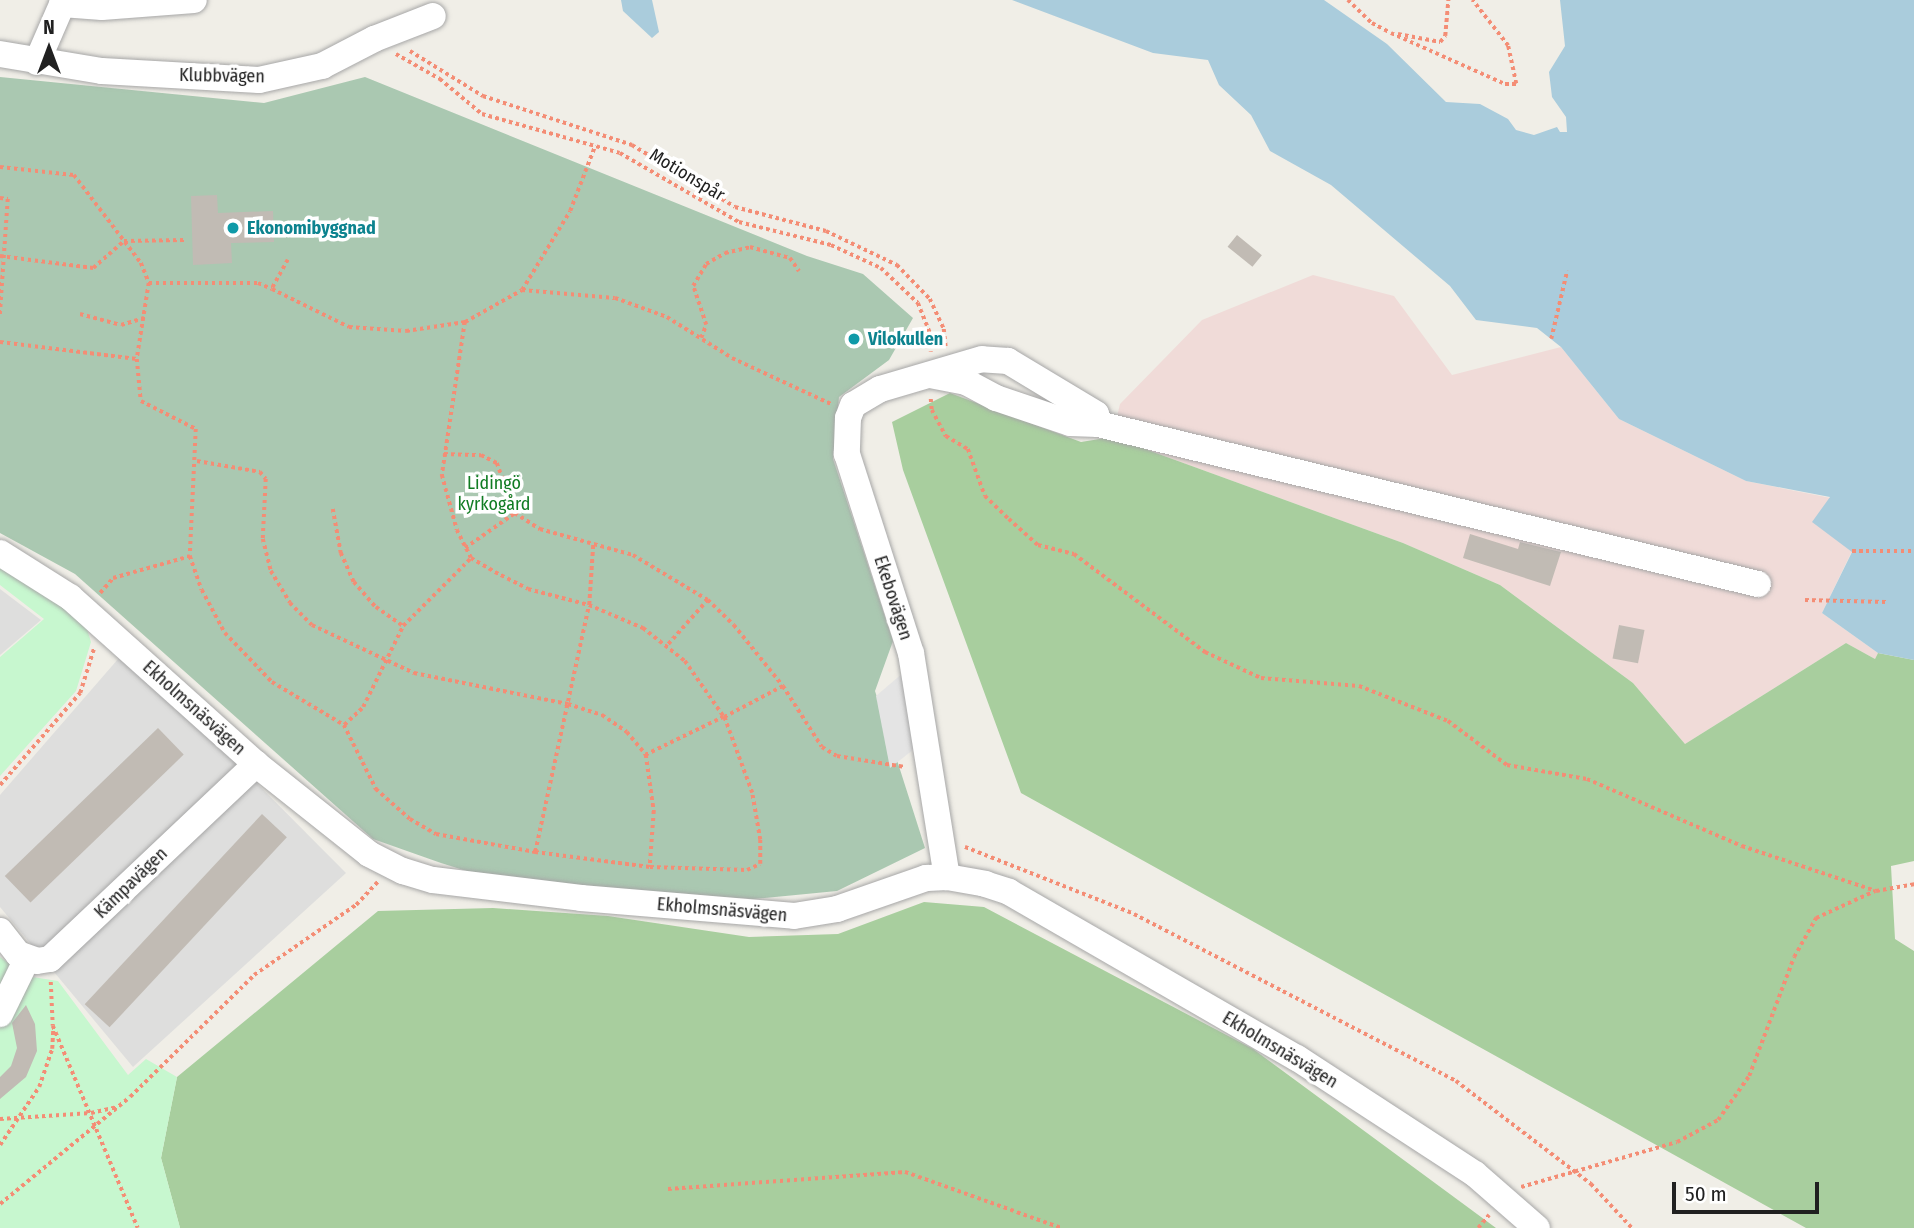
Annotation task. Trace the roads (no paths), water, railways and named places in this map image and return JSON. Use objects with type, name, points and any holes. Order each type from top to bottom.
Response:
[{"type":"street","points":[[37,62],[63,2],[102,6],[194,0]]},
{"type":"street","name":"Klubbvägen","points":[[0,54],[102,71],[259,80],[322,66],[379,37],[433,16]]},
{"type":"street","points":[[936,372],[982,359],[1008,360],[1096,414],[1098,424]]},
{"type":"street","points":[[936,372],[966,382],[996,398],[1070,423],[1098,424],[1758,584]]},
{"type":"street","name":"Ekebovägen","points":[[936,372],[880,389],[853,405],[847,454],[911,653],[947,877]]},
{"type":"street","name":"Ekholmsnäsvägen","points":[[0,553],[92,616],[256,764],[369,854],[433,880],[794,916],[837,909],[907,883],[947,877],[1009,892],[1297,1058],[1475,1174],[1536,1228]]},
{"type":"street","name":"Kämpavägen","points":[[38,959],[256,764]]},
{"type":"street","points":[[0,932],[38,959],[0,1014]]},
{"type":"water","points":[[621,0],[652,0],[659,32],[652,38],[623,11]]},
{"type":"water","points":[[1012,0],[1324,0],[1387,44],[1446,102],[1480,104],[1508,119],[1516,130],[1534,135],[1557,127],[1560,132],[1567,132],[1566,117],[1552,97],[1549,72],[1565,46],[1560,0],[1914,0],[1914,660],[1878,653],[1822,613],[1852,552],[1812,522],[1830,497],[1746,481],[1619,419],[1561,347],[1537,328],[1476,320],[1450,286],[1331,185],[1270,151],[1251,115],[1219,85],[1208,60],[1153,53]]},
{"type":"place","name":"Ekonomibyggnad","points":[[233,228]]},
{"type":"place","name":"Vilokullen","points":[[854,339]]},
{"type":"park label","name":"Lidingö kyrkogård","points":[[494,494]]}]
